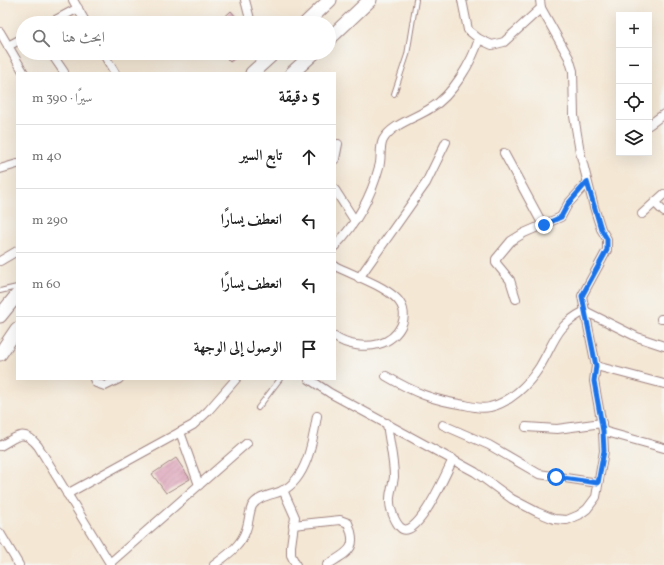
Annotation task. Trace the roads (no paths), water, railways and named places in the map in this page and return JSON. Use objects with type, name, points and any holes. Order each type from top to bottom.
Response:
[{"type":"main road","points":[[313,16],[330,0]]},
{"type":"main road","points":[[336,32],[370,0]]},
{"type":"main road","points":[[253,72],[266,60]]},
{"type":"main road","points":[[293,72],[306,60]]},
{"type":"main road","points":[[0,316],[16,296]]},
{"type":"main road","points":[[0,354],[16,330]]},
{"type":"street","points":[[73,0],[82,16]]},
{"type":"street","points":[[245,0],[249,16]]},
{"type":"street","points":[[310,380],[330,393],[453,459],[475,472],[512,499],[554,519],[567,520],[580,515],[587,509],[596,497],[604,451],[603,427],[594,381],[596,366],[583,293],[607,250],[607,239],[601,229],[587,182],[574,116],[573,70],[569,58],[541,4],[504,42],[492,45],[479,39],[468,30],[462,0]]},
{"type":"street","points":[[63,16],[78,8]]},
{"type":"street","points":[[0,32],[16,60]]},
{"type":"street","points":[[336,245],[355,221],[376,181],[383,141],[395,129],[431,109],[450,92],[474,54],[479,39]]},
{"type":"street","points":[[8,46],[16,42]]},
{"type":"street","points":[[16,60],[23,72]]},
{"type":"street","points":[[56,60],[64,72]]},
{"type":"street","points":[[107,60],[114,72]]},
{"type":"street","points":[[652,123],[664,114]]},
{"type":"street","points":[[359,278],[426,183],[446,142]]},
{"type":"street","points":[[336,154],[338,144]]},
{"type":"street","points":[[504,153],[544,225]]},
{"type":"street","points":[[0,169],[16,164]]},
{"type":"street","points":[[516,299],[510,280],[496,263],[496,259],[511,241],[524,233],[561,217],[568,204],[587,182]]},
{"type":"street","points":[[336,192],[355,221]]},
{"type":"street","points":[[642,214],[664,194]]},
{"type":"street","points":[[654,203],[664,212]]},
{"type":"street","points":[[0,261],[16,252]]},
{"type":"street","points":[[336,266],[397,300],[404,315],[404,324],[400,329],[380,344],[350,344],[336,337]]},
{"type":"street","points":[[585,311],[637,337],[664,346]]},
{"type":"street","points":[[386,376],[425,397],[464,405],[489,407],[513,395],[528,383],[539,368],[562,327],[571,318],[585,311]]},
{"type":"street","points":[[596,366],[664,384]]},
{"type":"street","points":[[94,380],[96,383],[105,386],[117,380]]},
{"type":"street","points":[[68,494],[193,425],[208,411],[235,380]]},
{"type":"street","points":[[214,565],[243,539],[253,505],[261,498],[283,490],[297,477],[306,461],[312,445],[317,416]]},
{"type":"street","points":[[387,423],[394,476],[390,502],[397,524],[401,529],[411,529],[421,518],[453,459]]},
{"type":"street","points":[[443,425],[488,445],[539,474],[598,483]]},
{"type":"street","points":[[526,427],[603,427],[664,448]]},
{"type":"street","points":[[180,432],[199,485]]},
{"type":"street","points":[[0,446],[20,435],[30,437],[38,446],[110,564],[247,442]]},
{"type":"street","points":[[283,490],[295,516],[291,555],[296,565]]},
{"type":"street","points":[[293,526],[340,520],[348,523],[352,533],[352,546],[350,550],[327,565]]},
{"type":"street","points":[[0,533],[19,565]]},
{"type":"lane","points":[[394,94],[407,55],[416,0]]},
{"type":"lane","points":[[1,292],[16,287]]},
{"type":"lane","points":[[258,408],[279,380]]}]
